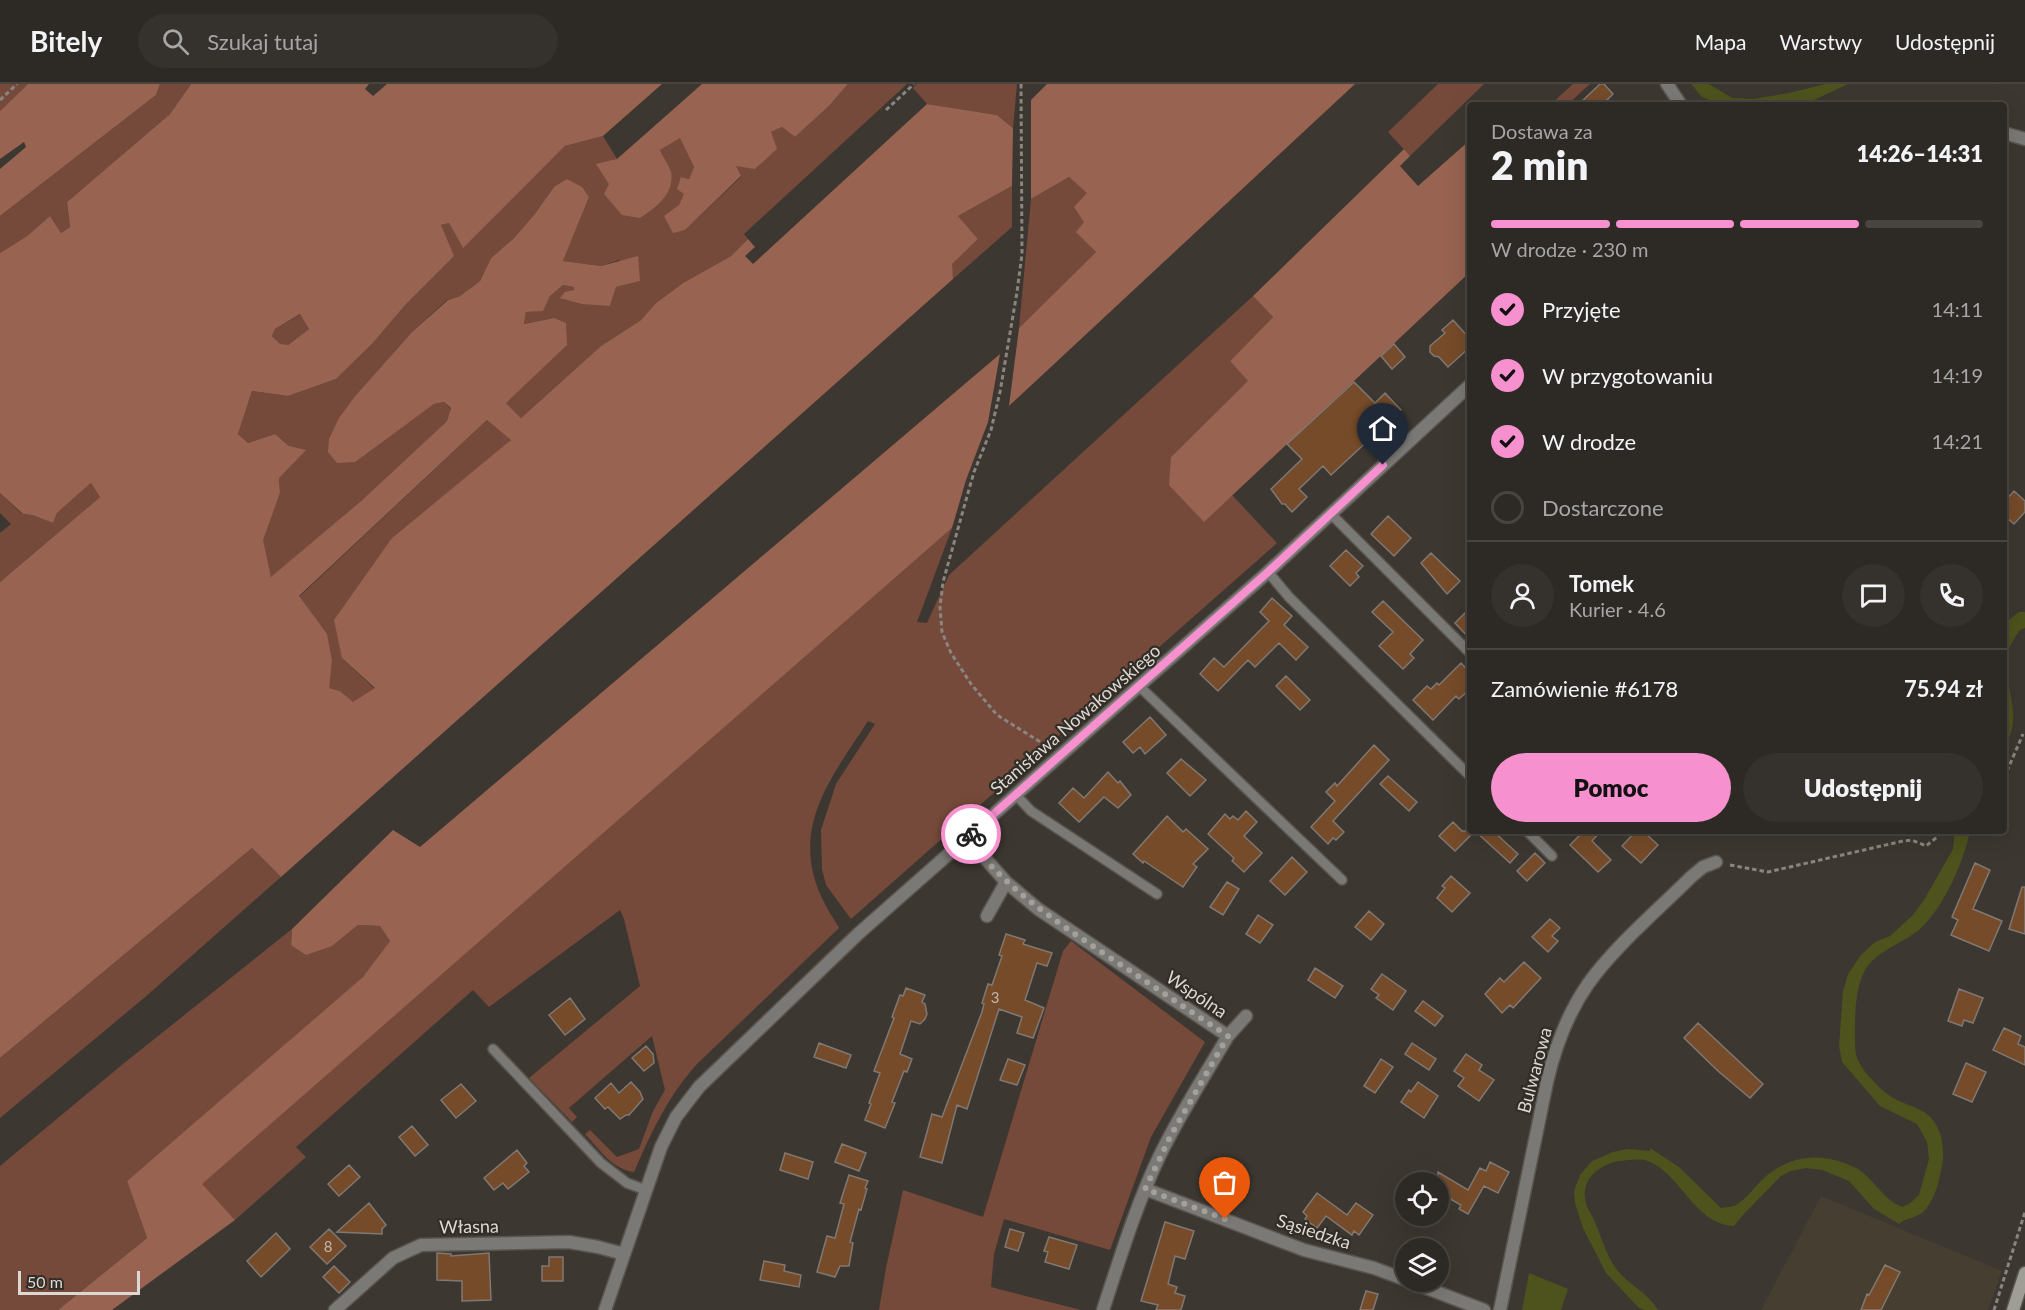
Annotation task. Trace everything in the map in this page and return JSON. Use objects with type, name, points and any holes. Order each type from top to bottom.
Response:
[{"type":"main road","points":[[2013,1310],[2025,1273]]},
{"type":"street","points":[[1667,84],[1679,102]]},
{"type":"street","points":[[2007,134],[2025,139]]},
{"type":"street","name":"Stanisława Nowakowskiego","points":[[605,1310],[661,1147],[676,1118],[699,1086],[842,949],[1268,572],[1467,388]]},
{"type":"street","name":"Wspólna","points":[[967,838],[1006,882],[1053,919],[1228,1036],[1166,1144],[1145,1189],[1103,1310]]},
{"type":"street","name":"Bulwarowa","points":[[1500,1310],[1547,1082],[1567,1021],[1588,983],[1616,952],[1691,877],[1703,867],[1716,862]]},
{"type":"street","points":[[987,916],[1006,882]]},
{"type":"street","points":[[1228,1036],[1246,1016]]},
{"type":"street","name":"Sąsiedzka","points":[[1145,1189],[1304,1250],[1395,1276]]},
{"type":"street","name":"Własna","points":[[335,1310],[393,1258],[421,1245],[569,1242],[598,1246],[624,1254]]},
{"type":"street","name":"Sąsiedzka","points":[[1438,1292],[1484,1310]]},
{"type":"lane","points":[[1331,513],[1467,650]]},
{"type":"lane","points":[[1268,572],[1288,597],[1467,773]]},
{"type":"lane","points":[[1139,686],[1342,880]]},
{"type":"lane","points":[[1016,795],[1031,811],[1157,894]]},
{"type":"lane","points":[[1530,834],[1552,856]]},
{"type":"lane","points":[[493,1049],[601,1163],[627,1183],[646,1190]]},
{"type":"path","points":[[0,100],[17,84]]},
{"type":"path","points":[[886,110],[914,84]]},
{"type":"path","points":[[1021,84],[1022,254],[1017,292],[991,430],[969,491],[943,582],[940,607],[942,632],[951,653],[971,684],[997,715],[1042,742],[1058,758]]},
{"type":"path","points":[[2007,771],[2023,734]]},
{"type":"path","points":[[1716,862],[1768,872],[1903,841],[1912,840],[1926,846],[1938,834]]},
{"type":"path","points":[[1994,1310],[2025,1212]]},
{"type":"shaded area","points":[[0,84],[28,84],[0,111]]},
{"type":"shaded area","points":[[28,84],[160,84],[156,95],[0,216],[0,169],[26,147],[24,142],[0,159],[0,111]]},
{"type":"shaded area","points":[[160,84],[191,84],[170,114],[67,202],[70,227],[61,233],[50,216],[27,236],[0,253],[0,216],[156,95]]},
{"type":"shaded area","points":[[191,84],[369,84],[365,89],[373,96],[387,84],[662,84],[603,136],[565,146],[463,248],[449,223],[441,225],[454,256],[336,379],[288,396],[252,391],[238,434],[248,443],[275,434],[289,446],[306,450],[279,478],[280,493],[263,540],[271,577],[361,501],[447,421],[451,408],[444,402],[434,404],[355,462],[337,463],[328,452],[329,439],[339,418],[356,395],[412,332],[448,300],[460,296],[480,281],[491,258],[513,239],[554,187],[567,179],[582,187],[589,197],[563,261],[601,266],[638,256],[640,281],[616,287],[610,306],[582,304],[560,298],[565,292],[574,290],[574,287],[563,285],[550,296],[543,311],[526,312],[524,324],[554,318],[566,323],[567,345],[506,403],[521,418],[601,346],[641,320],[656,303],[683,283],[731,256],[748,239],[755,247],[745,256],[753,264],[927,104],[997,115],[1013,128],[1012,186],[958,216],[978,239],[952,264],[953,279],[281,877],[252,848],[0,1058],[0,582],[100,497],[91,483],[57,513],[53,523],[23,514],[0,493],[0,253],[27,236],[50,216],[61,233],[70,227],[67,202],[170,114]],"holes":[[[300,314],[309,329],[288,345],[280,344],[272,336],[275,329]],[[487,420],[511,440],[392,538],[334,620],[342,658],[375,688],[353,702],[340,691],[329,688],[332,661],[327,634],[299,596]]]},
{"type":"shaded area","points":[[702,84],[848,84],[829,106],[795,137],[782,127],[771,132],[777,149],[755,169],[736,166],[741,176],[685,230],[673,233],[664,216],[679,205],[684,194],[677,189],[681,177],[689,179],[694,167],[680,138],[660,150],[671,172],[670,187],[663,200],[640,218],[622,215],[604,194],[609,184],[596,164],[617,159]]},
{"type":"shaded area","points":[[848,84],[907,84],[744,234],[748,239],[731,256],[683,283],[656,303],[641,320],[601,346],[521,418],[506,403],[554,318],[524,324],[526,312],[543,310],[550,296],[563,285],[574,287],[574,291],[610,306],[616,287],[639,281],[619,260],[601,266],[563,261],[589,197],[554,187],[513,239],[491,258],[480,281],[460,296],[447,300],[412,332],[356,395],[415,417],[434,404],[444,402],[451,409],[447,421],[361,501],[271,578],[262,540],[280,493],[279,478],[289,446],[275,434],[248,443],[238,434],[252,391],[288,396],[336,379],[372,344],[407,303],[441,225],[449,223],[463,247],[565,146],[603,136],[617,159],[671,172],[660,150],[680,137],[694,167],[689,179],[681,177],[685,194],[679,205],[673,232],[685,230],[741,177],[735,165],[771,132],[782,127],[795,137],[829,106]]},
{"type":"shaded area","points":[[917,84],[1017,84],[1013,128],[997,115],[927,104],[913,88]]},
{"type":"shaded area","points":[[1047,84],[1355,84],[1009,406],[1019,328],[1096,252],[1076,232],[1084,222],[1074,207],[1087,193],[1069,177],[1031,199],[1031,100]]},
{"type":"shaded area","points":[[1438,84],[1484,84],[1410,156],[1388,132]]},
{"type":"shaded area","points":[[1573,84],[1590,84],[1570,102],[1553,102]]},
{"type":"shaded area","points":[[1691,84],[1709,84],[1732,98],[1753,99],[1826,84],[1848,84],[1814,100],[1803,102],[1713,102],[1702,97]]},
{"type":"shaded area","points":[[1467,143],[1467,275],[1204,522],[1169,485],[1171,457],[1248,381],[1230,361],[1273,317],[1253,296],[1404,149],[1410,156],[1400,166],[1418,186]]},
{"type":"shaded area","points":[[1069,177],[1088,193],[1085,222],[1096,252],[1019,328],[1031,199]]},
{"type":"shaded area","points":[[1012,186],[1012,227],[953,279],[951,264],[978,239],[958,216]]},
{"type":"shaded area","points":[[1253,296],[1273,317],[1230,361],[1249,381],[1171,457],[1204,521],[1232,495],[1277,543],[851,919],[826,885],[822,869],[821,830],[836,784],[875,724],[868,721],[829,783],[819,803],[813,825],[810,847],[813,871],[821,896],[839,928],[686,1077],[661,1115],[634,1172],[613,1163],[585,1134],[590,1130],[617,1157],[639,1149],[653,1111],[665,1090],[652,1036],[569,1108],[577,1117],[572,1122],[529,1078],[640,986],[620,910],[489,1007],[473,990],[296,1147],[306,1157],[235,1220],[201,1184],[952,528],[917,622],[927,623],[949,575]]},
{"type":"shaded area","points":[[301,314],[309,329],[288,345],[280,345],[272,336],[275,329]]},
{"type":"shaded area","points":[[1000,354],[988,422],[966,480],[952,528],[202,1184],[235,1220],[112,1310],[58,1310],[147,1238],[127,1181],[363,977],[390,941],[380,926],[358,925],[332,946],[306,955],[291,945],[292,929],[393,830],[420,847]]},
{"type":"shaded area","points":[[487,420],[512,440],[392,538],[342,658],[375,689],[353,703],[340,691],[328,688],[332,661],[299,597]]},
{"type":"shaded area","points":[[91,483],[100,497],[0,582],[0,533],[11,524],[0,513],[0,493],[22,514],[32,515],[53,523],[57,513]]},
{"type":"shaded area","points":[[2019,612],[2025,612],[2025,628],[2020,630],[2016,636],[2007,655],[2007,622]]},
{"type":"shaded area","points":[[2007,667],[2013,714],[2007,740]]},
{"type":"shaded area","points":[[1955,834],[1969,834],[1958,869],[1938,908],[1914,934],[1882,953],[1869,964],[1858,989],[1856,1007],[1855,1049],[1858,1060],[1866,1073],[1889,1096],[1929,1116],[1939,1130],[1943,1146],[1942,1163],[1934,1195],[1926,1209],[1920,1215],[1899,1224],[1874,1209],[1849,1181],[1822,1170],[1806,1168],[1781,1176],[1734,1226],[1708,1217],[1670,1177],[1648,1161],[1612,1163],[1599,1169],[1589,1179],[1585,1190],[1585,1200],[1613,1264],[1658,1310],[1644,1310],[1638,1307],[1606,1273],[1583,1228],[1575,1203],[1574,1191],[1580,1175],[1592,1161],[1613,1152],[1628,1149],[1650,1151],[1650,1148],[1679,1167],[1721,1208],[1737,1204],[1772,1171],[1783,1165],[1795,1160],[1819,1157],[1856,1168],[1889,1199],[1902,1207],[1919,1195],[1929,1159],[1927,1142],[1917,1124],[1880,1106],[1842,1062],[1839,1046],[1843,991],[1848,974],[1861,955],[1875,942],[1890,936],[1912,916],[1924,900],[1953,849]]},
{"type":"shaded area","points":[[252,848],[281,877],[144,998],[0,1118],[0,1058]]},
{"type":"shaded area","points":[[358,925],[380,926],[390,941],[364,977],[127,1181],[147,1238],[58,1310],[0,1310],[0,1166],[292,929],[291,945],[332,946]]},
{"type":"shaded area","points":[[1071,941],[1205,1042],[1151,1137],[1110,1250],[1004,1219],[994,1254],[991,1287],[1081,1310],[879,1310],[903,1190],[983,1217],[1063,951]]},
{"type":"shaded area","points":[[1821,1196],[2002,1271],[1988,1310],[1761,1310]]},
{"type":"shaded area","points":[[1529,1273],[1568,1289],[1561,1310],[1522,1310]]},
{"type":"building","points":[[1600,84],[1604,84],[1613,94],[1605,102],[1581,102]]},
{"type":"building","points":[[1453,320],[1467,336],[1467,350],[1448,367],[1439,357],[1430,352],[1430,346],[1445,333],[1442,330]]},
{"type":"building","points":[[1394,344],[1405,357],[1392,369],[1381,356]]},
{"type":"building","points":[[1354,382],[1375,403],[1385,393],[1401,410],[1331,475],[1323,466],[1299,489],[1307,497],[1292,512],[1285,504],[1282,504],[1271,489],[1302,459],[1287,444]]},
{"type":"building","points":[[2014,491],[2025,501],[2025,512],[2014,524],[2007,518],[2007,499]]},
{"type":"building","points":[[1388,516],[1411,538],[1394,556],[1371,534]]},
{"type":"building","points":[[1346,550],[1363,566],[1356,573],[1359,577],[1350,586],[1330,566]]},
{"type":"building","points":[[1431,553],[1460,581],[1447,594],[1421,563]]},
{"type":"building","points":[[1272,598],[1292,616],[1284,625],[1308,647],[1296,660],[1279,643],[1255,667],[1248,660],[1218,691],[1200,674],[1214,658],[1224,667],[1269,621],[1260,612]]},
{"type":"building","points":[[1383,601],[1423,640],[1410,654],[1414,658],[1403,669],[1379,646],[1393,632],[1372,612]]},
{"type":"building","points":[[1467,611],[1467,636],[1455,623]]},
{"type":"building","points":[[1461,663],[1467,670],[1467,692],[1459,699],[1456,696],[1433,720],[1413,700],[1427,686],[1431,689],[1437,683],[1439,685]]},
{"type":"building","points":[[1286,676],[1310,700],[1300,710],[1276,686]]},
{"type":"building","points":[[1150,717],[1166,735],[1145,754],[1140,747],[1133,753],[1123,742]]},
{"type":"building","points":[[1374,745],[1389,760],[1333,821],[1344,832],[1328,844],[1311,827],[1335,801],[1326,792],[1335,783],[1337,786]]},
{"type":"building","points":[[1181,759],[1206,780],[1190,796],[1167,773]]},
{"type":"building","points":[[1108,772],[1118,783],[1120,781],[1131,795],[1118,808],[1104,797],[1079,822],[1059,803],[1073,788],[1084,798]]},
{"type":"building","points":[[1388,776],[1417,802],[1409,811],[1380,784]]},
{"type":"building","points":[[1246,811],[1257,822],[1244,836],[1262,853],[1244,872],[1232,861],[1234,858],[1208,834],[1225,814],[1230,819],[1233,816],[1238,820]]},
{"type":"building","points":[[1167,816],[1183,832],[1186,829],[1208,849],[1193,864],[1197,867],[1183,887],[1144,861],[1143,863],[1133,854]]},
{"type":"building","points":[[1453,822],[1462,831],[1472,834],[1455,851],[1439,836]]},
{"type":"building","points":[[1478,834],[1496,834],[1518,854],[1510,863]]},
{"type":"building","points":[[1581,834],[1598,834],[1592,841],[1611,860],[1598,872],[1570,845]]},
{"type":"building","points":[[1633,834],[1646,834],[1658,845],[1641,863],[1622,846]]},
{"type":"building","points":[[1535,853],[1545,863],[1527,881],[1517,871]]},
{"type":"building","points":[[1292,857],[1307,872],[1285,895],[1270,881]]},
{"type":"building","points":[[1975,863],[1990,870],[1973,909],[2002,921],[1989,951],[1951,935],[1958,920],[1952,917]]},
{"type":"building","points":[[1451,876],[1470,893],[1452,912],[1437,898],[1445,888],[1442,886]]},
{"type":"building","points":[[1227,882],[1239,889],[1223,915],[1210,907]]},
{"type":"building","points":[[2022,887],[2025,887],[2025,934],[2009,929]]},
{"type":"building","points":[[1369,911],[1384,924],[1371,940],[1355,927]]},
{"type":"building","points":[[1258,915],[1273,925],[1260,943],[1246,934]]},
{"type":"building","points":[[1550,919],[1560,928],[1552,936],[1558,941],[1548,952],[1532,937]]},
{"type":"building","points":[[1006,934],[1025,940],[1023,944],[1052,953],[1047,966],[1037,963],[1025,1000],[1044,1008],[1033,1038],[1017,1033],[1022,1017],[999,1009],[967,1109],[957,1105],[942,1163],[920,1157],[932,1114],[942,1117],[982,1012],[984,1004],[982,1003],[988,984],[992,985],[1002,956],[999,955]]},
{"type":"building","points":[[1524,962],[1541,978],[1513,1008],[1510,1005],[1502,1013],[1485,994],[1500,978],[1504,982]]},
{"type":"building","points":[[1315,968],[1343,986],[1335,998],[1308,980]]},
{"type":"building","points":[[1382,974],[1406,991],[1393,1010],[1376,998],[1379,995],[1371,989]]},
{"type":"building","points":[[906,988],[925,995],[922,1002],[925,1004],[927,1014],[920,1024],[911,1021],[900,1054],[912,1059],[907,1072],[904,1071],[885,1128],[865,1120],[880,1073],[874,1071],[900,995],[903,996]]},
{"type":"building","points":[[1959,989],[1983,998],[1973,1023],[1964,1020],[1962,1026],[1948,1021]]},
{"type":"building","points":[[570,998],[585,1019],[565,1035],[549,1015]]},
{"type":"building","points":[[1423,1001],[1443,1016],[1435,1026],[1415,1011]]},
{"type":"building","points":[[1698,1023],[1763,1084],[1750,1098],[1684,1038]]},
{"type":"building","points":[[2004,1028],[2021,1036],[2018,1044],[2025,1047],[2025,1065],[1993,1050]]},
{"type":"building","points":[[819,1043],[851,1055],[846,1068],[814,1057]]},
{"type":"building","points":[[1412,1043],[1436,1059],[1429,1070],[1405,1054]]},
{"type":"building","points":[[646,1046],[653,1054],[654,1063],[644,1071],[632,1058]]},
{"type":"building","points":[[1466,1054],[1482,1065],[1479,1070],[1494,1080],[1479,1101],[1458,1086],[1464,1078],[1454,1071]]},
{"type":"building","points":[[1008,1059],[1025,1065],[1017,1085],[1000,1080]]},
{"type":"building","points":[[1381,1059],[1393,1067],[1375,1093],[1364,1086]]},
{"type":"building","points":[[1966,1063],[1986,1072],[1972,1102],[1953,1094]]},
{"type":"building","points":[[631,1082],[643,1099],[629,1115],[620,1119],[608,1107],[605,1109],[595,1098],[611,1083],[619,1093]]},
{"type":"building","points":[[1418,1082],[1438,1096],[1424,1118],[1401,1102]]},
{"type":"building","points":[[461,1084],[476,1101],[456,1118],[441,1100]]},
{"type":"building","points":[[412,1126],[428,1145],[415,1156],[399,1137]]},
{"type":"building","points":[[842,1144],[866,1153],[859,1171],[835,1162]]},
{"type":"building","points":[[517,1150],[527,1163],[524,1166],[529,1172],[508,1189],[503,1183],[494,1190],[484,1178]]},
{"type":"building","points":[[785,1153],[813,1162],[808,1179],[780,1170]]},
{"type":"building","points":[[1490,1162],[1509,1172],[1498,1193],[1484,1186],[1468,1214],[1459,1209],[1461,1205],[1449,1198],[1449,1179],[1468,1190],[1480,1168],[1486,1171]]},
{"type":"building","points":[[349,1165],[360,1177],[339,1196],[328,1184]]},
{"type":"building","points":[[849,1175],[868,1181],[865,1188],[867,1189],[850,1242],[853,1243],[849,1266],[840,1266],[835,1277],[817,1272],[827,1236],[835,1238],[844,1204],[840,1203]]},
{"type":"building","points":[[1317,1193],[1347,1215],[1356,1203],[1373,1215],[1359,1235],[1354,1231],[1352,1235],[1326,1216],[1317,1228],[1305,1219],[1307,1216],[1303,1212]]},
{"type":"building","points":[[369,1203],[386,1225],[382,1229],[382,1234],[337,1232]]},
{"type":"building","points":[[1165,1222],[1194,1231],[1185,1259],[1175,1256],[1168,1284],[1177,1287],[1175,1293],[1185,1296],[1181,1310],[1156,1310],[1158,1305],[1141,1301]]},
{"type":"building","points":[[329,1229],[346,1246],[327,1264],[310,1247]]},
{"type":"building","points":[[1010,1229],[1024,1233],[1018,1251],[1005,1247]]},
{"type":"building","points":[[276,1233],[290,1249],[261,1277],[247,1261]]},
{"type":"building","points":[[1049,1237],[1077,1245],[1069,1269],[1045,1262],[1048,1252],[1044,1251]]},
{"type":"building","points":[[437,1253],[451,1254],[451,1256],[489,1253],[491,1300],[462,1301],[462,1281],[437,1280]]},
{"type":"building","points":[[549,1257],[563,1257],[563,1281],[542,1281],[542,1266],[549,1266]]},
{"type":"building","points":[[764,1261],[785,1265],[784,1271],[801,1275],[799,1287],[760,1280]]},
{"type":"building","points":[[1885,1265],[1900,1272],[1881,1310],[1861,1310],[1867,1294],[1869,1295]]},
{"type":"building","points":[[334,1266],[350,1282],[339,1293],[323,1277]]},
{"type":"building","points":[[1366,1291],[1378,1294],[1373,1310],[1360,1310]]},
{"type":"way so far","points":[[971,834],[967,838],[980,855],[1006,882],[1038,909],[1228,1036],[1161,1153],[1145,1189],[1225,1219]]},
{"type":"route","points":[[971,834],[1268,572],[1383,465]]}]
